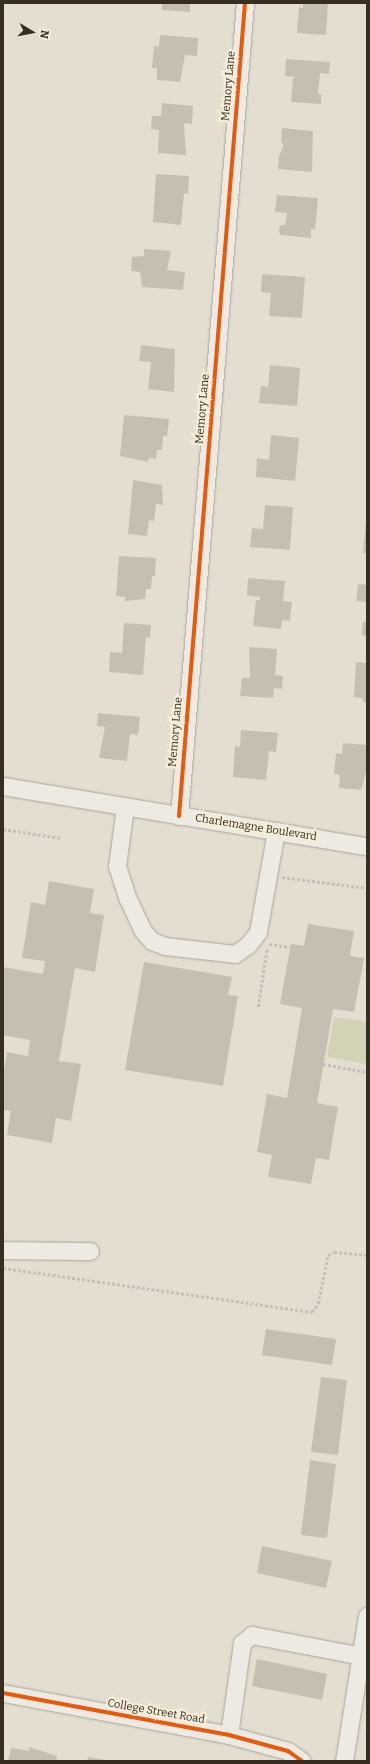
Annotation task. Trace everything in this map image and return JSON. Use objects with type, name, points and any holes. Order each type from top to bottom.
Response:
[{"type":"street","name":"Memory Lane","points":[[179,816],[245,3]]},
{"type":"street","name":"Charlemagne Boulevard","points":[[3,786],[367,846]]},
{"type":"street","points":[[126,807],[117,866],[128,899],[143,931],[152,941],[165,946],[235,954],[248,945],[258,932],[276,831]]},
{"type":"street","points":[[3,1250],[90,1251]]},
{"type":"street","points":[[344,1761],[362,1656],[367,1616]]},
{"type":"street","points":[[229,1735],[242,1643],[252,1635],[362,1656]]},
{"type":"street","name":"College Street Road","points":[[4,1691],[229,1735],[288,1751],[302,1761]]},
{"type":"path","points":[[3,828],[61,838]]},
{"type":"path","points":[[280,877],[367,888]]},
{"type":"path","points":[[268,944],[290,947]]},
{"type":"path","points":[[323,1064],[367,1072]]},
{"type":"path","points":[[3,1268],[312,1312],[318,1304],[328,1255],[334,1252],[367,1255]]},
{"type":"green space","points":[[334,1017],[367,1022],[367,1064],[327,1057]]},
{"type":"building","points":[[162,3],[190,3],[190,12],[162,10]]},
{"type":"building","points":[[303,3],[328,3],[326,35],[297,33],[299,7],[303,8]]},
{"type":"building","points":[[160,35],[198,38],[197,56],[185,55],[180,82],[157,80],[157,68],[152,68],[154,46],[159,47]]},
{"type":"building","points":[[286,59],[330,62],[329,74],[320,73],[318,94],[321,94],[321,104],[291,102],[293,78],[297,77],[285,76]]},
{"type":"building","points":[[162,103],[193,106],[192,124],[184,123],[186,155],[158,153],[159,130],[151,129],[152,116],[161,116]]},
{"type":"building","points":[[282,128],[313,131],[312,172],[278,169],[279,156],[283,148],[283,143],[281,143]]},
{"type":"building","points":[[156,174],[189,176],[188,194],[184,193],[181,225],[153,222]]},
{"type":"building","points":[[277,195],[318,198],[315,229],[311,229],[311,238],[280,235],[279,228],[281,225],[285,225],[287,213],[275,212]]},
{"type":"building","points":[[144,249],[171,251],[167,270],[185,272],[183,290],[142,287],[140,272],[131,271],[132,257],[144,256]]},
{"type":"building","points":[[262,274],[305,277],[302,318],[269,316],[271,293],[261,292]]},
{"type":"building","points":[[141,345],[175,349],[174,392],[148,389],[151,362],[139,361]]},
{"type":"building","points":[[270,365],[300,368],[297,406],[259,403],[261,386],[268,387]]},
{"type":"building","points":[[124,415],[169,419],[167,436],[163,436],[162,450],[157,450],[156,459],[149,458],[148,462],[120,456]]},
{"type":"building","points":[[271,435],[299,438],[295,481],[256,477],[257,458],[269,460]]},
{"type":"building","points":[[133,480],[162,485],[163,505],[156,504],[154,521],[149,520],[147,536],[128,534]]},
{"type":"building","points":[[265,505],[293,507],[290,550],[250,547],[252,528],[263,529]]},
{"type":"building","points":[[366,521],[367,553],[363,553]]},
{"type":"building","points":[[119,556],[156,558],[155,576],[152,576],[151,589],[146,589],[145,599],[125,601],[125,597],[116,596]]},
{"type":"building","points":[[248,578],[285,581],[283,601],[292,602],[290,621],[282,620],[281,629],[253,626],[256,600],[260,600],[260,597],[247,595]]},
{"type":"building","points":[[358,584],[367,585],[367,602],[356,601]]},
{"type":"building","points":[[363,622],[367,622],[367,636],[362,635]]},
{"type":"building","points":[[124,623],[151,625],[150,638],[146,637],[143,675],[109,672],[110,652],[122,653]]},
{"type":"building","points":[[249,647],[277,649],[275,675],[283,676],[282,689],[274,688],[273,698],[240,696],[242,678],[250,678]]},
{"type":"building","points":[[356,662],[367,663],[367,703],[363,702],[363,698],[354,697]]},
{"type":"building","points":[[98,713],[140,717],[138,735],[130,734],[127,761],[99,758],[105,727],[97,726]]},
{"type":"building","points":[[241,730],[278,733],[276,752],[269,751],[266,780],[233,777],[235,746],[240,747]]},
{"type":"building","points":[[343,743],[367,745],[366,772],[361,790],[339,788],[340,775],[334,774],[336,753],[342,754]]},
{"type":"building","points":[[49,881],[94,889],[90,913],[104,915],[95,972],[75,968],[59,1061],[81,1064],[71,1121],[56,1118],[52,1143],[7,1135],[11,1111],[3,1110],[3,1077],[7,1052],[28,1056],[30,1040],[3,1035],[3,967],[43,974],[45,961],[22,958],[31,902],[45,905]]},
{"type":"building","points":[[308,924],[354,931],[350,956],[364,958],[354,1012],[333,1009],[317,1103],[338,1107],[329,1160],[316,1158],[311,1184],[268,1177],[272,1155],[257,1152],[267,1094],[287,1098],[302,1008],[280,1004],[291,944],[304,946]]},
{"type":"building","points":[[144,962],[232,977],[228,995],[238,996],[223,1086],[125,1070]]},
{"type":"building","points":[[266,1329],[336,1339],[332,1365],[262,1355]]},
{"type":"building","points":[[321,1377],[347,1380],[338,1455],[311,1452]]},
{"type":"building","points":[[310,1460],[336,1464],[327,1538],[301,1535]]},
{"type":"building","points":[[262,1546],[332,1561],[326,1588],[257,1573]]},
{"type":"building","points":[[257,1659],[327,1674],[322,1700],[252,1686]]},
{"type":"building","points":[[29,1747],[57,1756],[56,1761],[8,1761],[11,1748],[29,1751]]},
{"type":"building","points":[[88,1757],[105,1760],[105,1761],[87,1761]]},
{"type":"cycle path","points":[[179,816],[245,3]]},
{"type":"cycle path","points":[[3,1693],[229,1735],[288,1751],[302,1761]]}]
